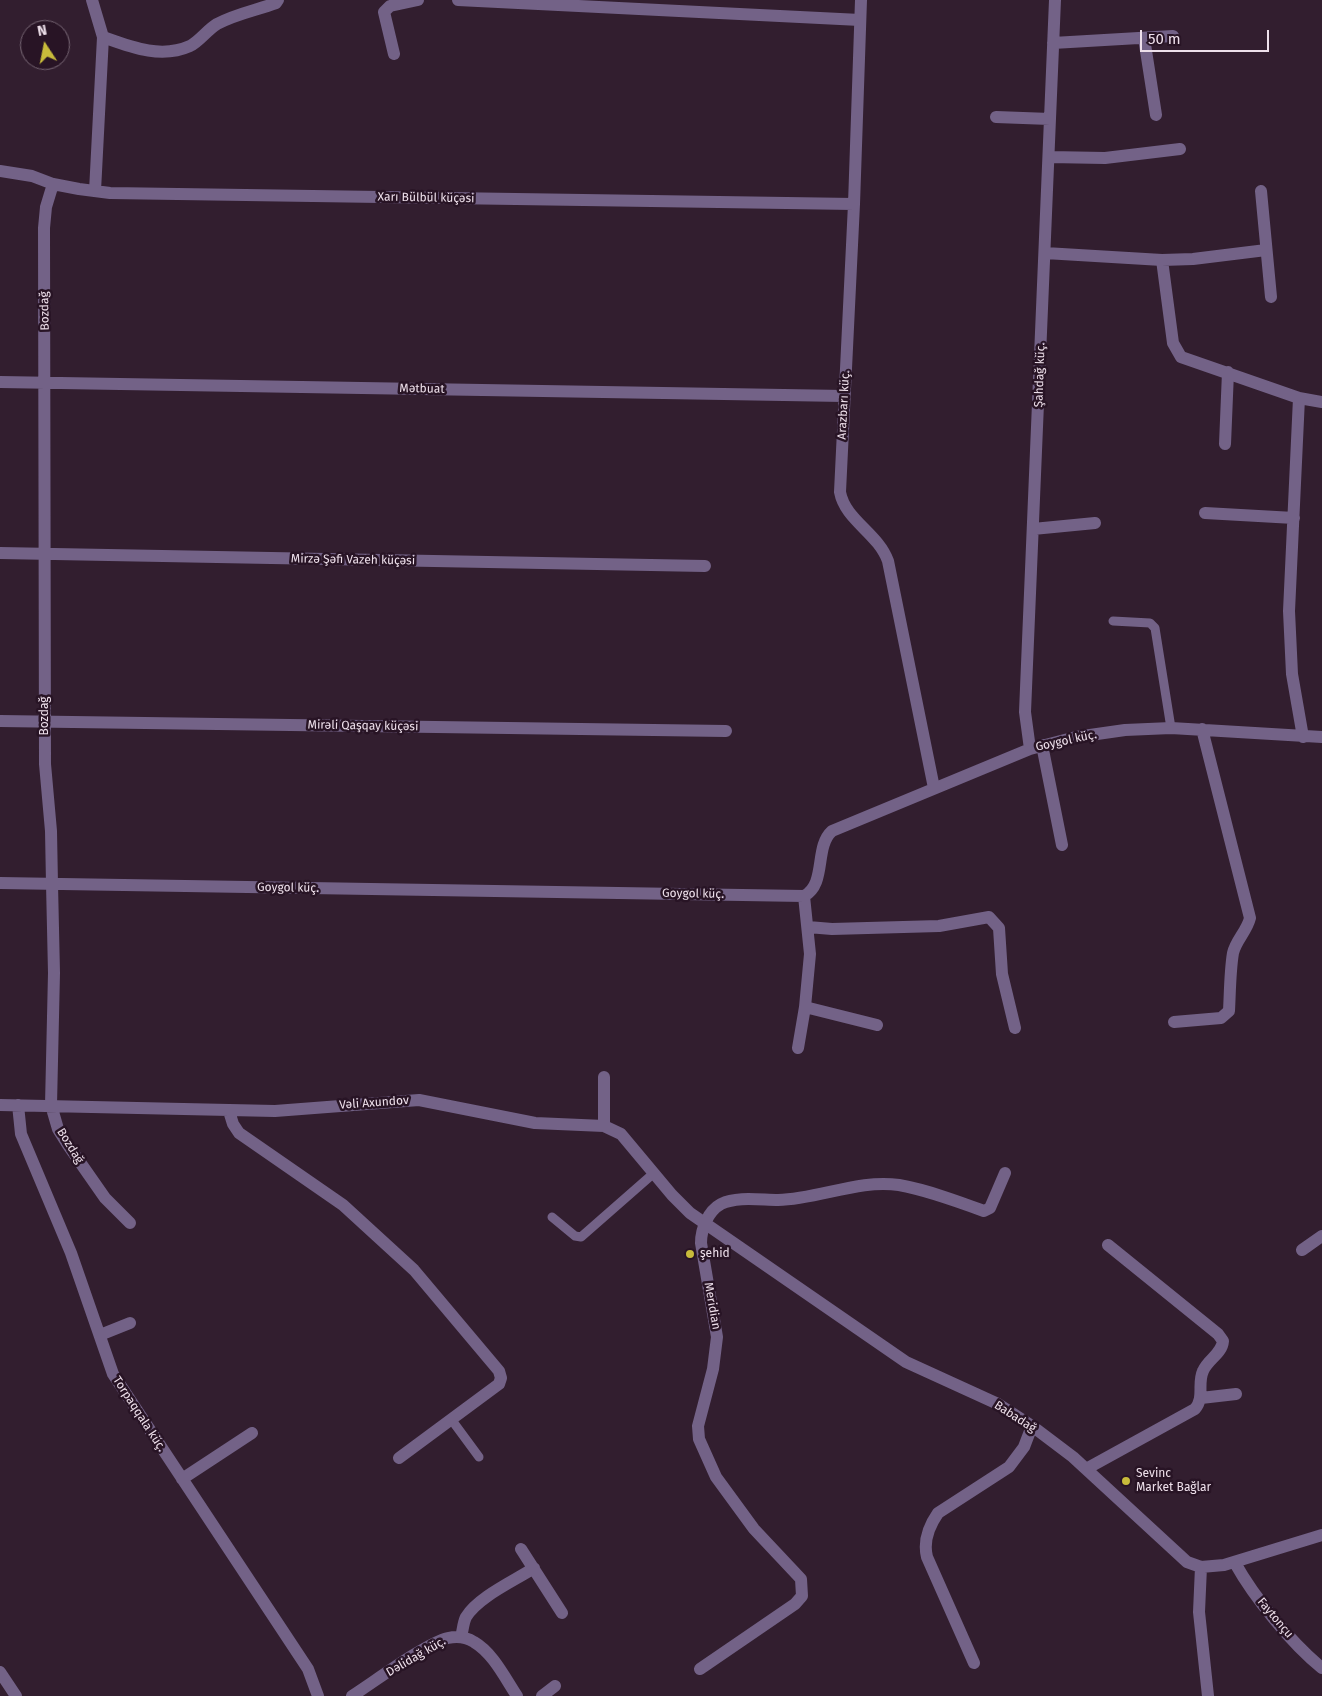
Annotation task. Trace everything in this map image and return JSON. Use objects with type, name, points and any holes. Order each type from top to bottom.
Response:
[{"type":"street","points":[[92,0],[103,36],[95,191]]},
{"type":"street","points":[[103,36],[132,48],[155,52],[174,50],[189,46],[216,25],[276,3],[278,0]]},
{"type":"street","points":[[394,54],[384,12],[390,6],[418,0]]},
{"type":"street","points":[[458,0],[860,20]]},
{"type":"street","name":"Arazbarı küç.","points":[[861,0],[854,204],[840,492],[842,502],[848,512],[878,541],[888,561],[934,788]]},
{"type":"street","name":"Şahdağ küç.","points":[[1055,0],[1025,712],[1062,845]]},
{"type":"street","points":[[1053,43],[1173,36]]},
{"type":"street","points":[[1144,38],[1156,115]]},
{"type":"street","points":[[996,117],[1050,119]]},
{"type":"street","points":[[1048,157],[1105,158],[1180,149]]},
{"type":"street","name":"Xarı Bülbül küçəsi","points":[[0,171],[32,176],[53,184],[95,191],[854,204]]},
{"type":"street","name":"Bozdağ","points":[[53,184],[46,208],[44,228],[46,384],[45,722],[54,973],[51,1105],[58,1129],[68,1145],[105,1198],[130,1223]]},
{"type":"street","points":[[1261,191],[1271,297]]},
{"type":"street","points":[[1045,253],[1162,260],[1193,259],[1266,250]]},
{"type":"street","points":[[1162,260],[1175,351],[1181,357],[1300,398],[1322,402]]},
{"type":"street","points":[[1225,444],[1228,372]]},
{"type":"street","name":"Mətbuat","points":[[0,382],[844,396]]},
{"type":"street","points":[[1300,398],[1290,642],[1292,674],[1303,737]]},
{"type":"street","points":[[1205,513],[1294,518]]},
{"type":"street","points":[[1033,528],[1095,524]]},
{"type":"street","name":"Mirzə Şəfi Vazeh küçəsi","points":[[0,553],[705,566]]},
{"type":"street","name":"Mirəli Qaşqay küçəsi","points":[[0,721],[726,731]]},
{"type":"street","name":"Goygol küç.","points":[[0,883],[804,896],[814,887],[824,842],[832,831],[1036,747],[1076,737],[1124,730],[1171,728],[1322,737]]},
{"type":"street","points":[[1174,1022],[1221,1018],[1229,1011],[1234,952],[1237,943],[1247,929],[1250,918],[1202,729]]},
{"type":"street","points":[[798,1048],[805,1007],[810,954],[804,896]]},
{"type":"street","points":[[808,927],[832,929],[939,926],[989,917],[999,928],[1002,974],[1015,1028]]},
{"type":"street","points":[[805,1007],[877,1025]]},
{"type":"street","points":[[604,1077],[604,1126]]},
{"type":"street","name":"Vəli Axundov","points":[[0,1105],[229,1111],[296,1110],[419,1100],[535,1123],[604,1126],[621,1134],[680,1204],[705,1224]]},
{"type":"street","name":"Torpaqqala küç.","points":[[18,1105],[21,1134],[71,1253],[113,1374],[308,1669],[318,1696]]},
{"type":"street","points":[[229,1111],[233,1124],[239,1133],[343,1205],[414,1270],[499,1371],[501,1378],[499,1384],[399,1458]]},
{"type":"street","points":[[705,1224],[718,1206],[737,1200],[800,1198],[876,1184],[899,1185],[984,1211],[990,1208],[1005,1173]]},
{"type":"street","name":"Babadağ","points":[[705,1224],[906,1362],[998,1404],[1032,1426],[1086,1469],[1178,1556],[1187,1562],[1201,1567]]},
{"type":"street","name":"Meridian","points":[[700,1669],[794,1604],[802,1596],[803,1586],[796,1570],[754,1529],[716,1477],[699,1439],[698,1426],[713,1369],[717,1338],[701,1243],[701,1232],[705,1224]]},
{"type":"street","points":[[1302,1250],[1322,1236]]},
{"type":"street","points":[[1086,1469],[1195,1409],[1202,1398],[1202,1371],[1222,1346],[1222,1338],[1108,1245]]},
{"type":"street","points":[[100,1335],[130,1323]]},
{"type":"street","points":[[1202,1398],[1236,1394]]},
{"type":"street","points":[[974,1663],[927,1557],[924,1546],[931,1523],[938,1513],[1009,1467],[1024,1447],[1032,1426]]},
{"type":"street","points":[[182,1479],[252,1432]]},
{"type":"street","points":[[1208,1696],[1199,1612],[1201,1567],[1235,1562],[1322,1534]]},
{"type":"street","points":[[521,1549],[562,1612]]},
{"type":"street","name":"Faytonçu","points":[[1235,1562],[1248,1586],[1303,1651],[1322,1668]]},
{"type":"street","points":[[461,1637],[465,1619],[471,1611],[483,1600],[534,1568]]},
{"type":"street","name":"Dəlidağ küç.","points":[[352,1696],[429,1647],[446,1638],[461,1637],[481,1647],[494,1661],[517,1696]]},
{"type":"street","points":[[0,1672],[16,1696]]},
{"type":"street","points":[[542,1696],[555,1686]]},
{"type":"lane","points":[[1113,621],[1150,623],[1155,628],[1171,728]]},
{"type":"lane","points":[[552,1217],[575,1236],[581,1236],[654,1173]]},
{"type":"lane","points":[[451,1419],[479,1457]]},
{"type":"place","name":"şehid","points":[[690,1254]]},
{"type":"place","name":"Sevinc Market Bağlar","points":[[1126,1481]]}]
